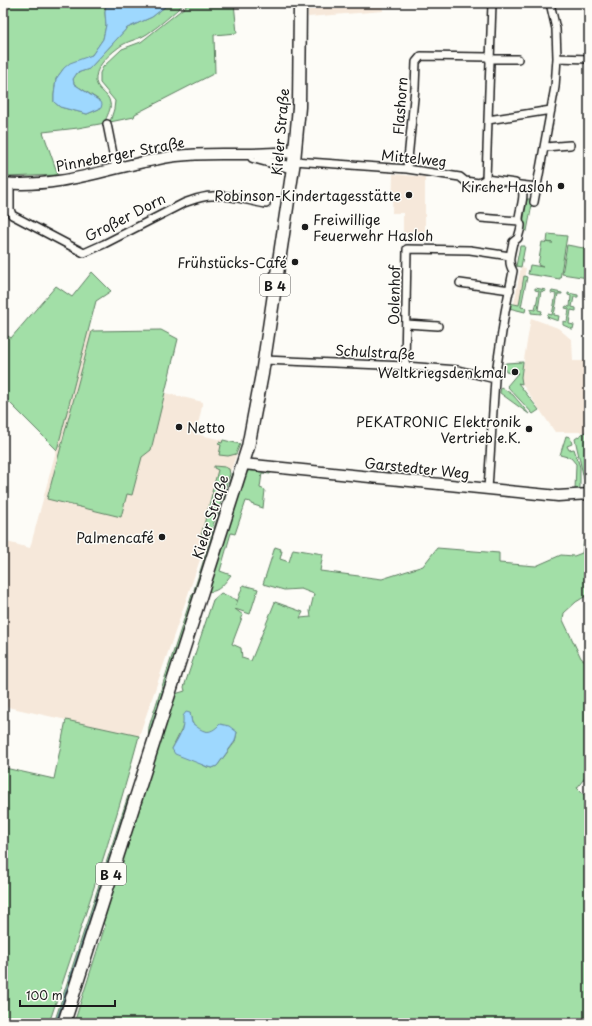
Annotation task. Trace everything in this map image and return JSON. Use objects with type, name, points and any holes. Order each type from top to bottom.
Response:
[{"type":"main road","name":"Kieler Straße","points":[[64,1023],[243,464],[252,426],[264,360],[294,160],[299,104],[300,3]]},
{"type":"main road","name":"Pinneberger Straße","points":[[6,183],[47,183],[67,180],[176,156],[199,153],[243,154],[294,160]]},
{"type":"main road","name":"Pinneberger Straße","points":[[243,154],[294,160]]},
{"type":"main road","name":"Garstedter Weg","points":[[243,464],[558,496],[589,494]]},
{"type":"street","points":[[486,179],[492,3]]},
{"type":"street","points":[[523,194],[534,200],[555,87],[557,58],[556,29],[550,3]]},
{"type":"street","name":"Flashorn","points":[[407,170],[416,62],[421,56],[489,58]]},
{"type":"street","points":[[489,58],[518,59]]},
{"type":"street","points":[[557,58],[589,59]]},
{"type":"street","points":[[488,120],[551,110]]},
{"type":"street","points":[[107,124],[116,169]]},
{"type":"street","points":[[545,146],[570,144]]},
{"type":"street","name":"Mittelweg","points":[[294,160],[407,170],[460,177],[465,181],[479,183],[486,179],[536,187]]},
{"type":"street","name":"Großer Dorn","points":[[6,183],[12,215],[84,253],[184,202],[211,196],[226,196],[266,204]]},
{"type":"street","points":[[488,489],[495,379],[513,271],[509,265],[510,256],[513,242],[518,238],[521,225],[519,221],[523,194],[520,185]]},
{"type":"street","points":[[481,218],[519,221]]},
{"type":"street","name":"Oolenhof","points":[[405,366],[407,249],[470,250],[510,256]]},
{"type":"street","points":[[460,283],[510,290]]},
{"type":"street","points":[[406,324],[438,326]]},
{"type":"street","name":"Schulstraße","points":[[264,360],[405,366],[458,370],[495,379]]},
{"type":"shaded area","points":[[308,3],[382,3],[383,11],[308,17]]},
{"type":"shaded area","name":"Robinson-Kindertagesstätte","points":[[393,174],[425,177],[425,241],[403,241],[403,213],[392,213]]},
{"type":"shaded area","points":[[521,267],[526,268],[519,305],[514,304]]},
{"type":"shaded area","points":[[531,318],[558,328],[572,340],[573,361],[589,361],[589,432],[555,432],[522,384],[521,377]]},
{"type":"shaded area","points":[[161,330],[165,393],[203,402],[196,434],[240,444],[139,736],[3,706],[3,541],[30,548],[88,331]]},
{"type":"green space","points":[[3,3],[106,3],[106,25],[103,39],[92,55],[64,68],[56,79],[54,102],[60,107],[87,114],[99,109],[99,100],[74,84],[73,79],[77,73],[89,69],[127,28],[152,17],[168,3],[185,3],[144,36],[122,45],[102,63],[97,72],[96,81],[99,88],[109,99],[110,103],[110,108],[105,123],[43,132],[58,175],[3,177]]},
{"type":"green space","points":[[190,3],[234,3],[237,33],[214,35],[215,73],[135,114],[134,117],[110,122],[115,101],[100,83],[100,73],[103,67],[122,49],[141,42]]},
{"type":"green space","points":[[527,199],[533,199],[527,231],[522,230]]},
{"type":"green space","points":[[548,234],[567,236],[560,279],[528,274],[530,265],[543,267],[538,265],[542,242],[553,243],[547,242]]},
{"type":"green space","points":[[567,245],[589,249],[588,278],[562,274]]},
{"type":"green space","points":[[520,246],[525,246],[521,267],[516,266]]},
{"type":"green space","points":[[92,272],[111,291],[96,301],[57,450],[3,396],[3,333],[11,338],[56,286],[72,297]]},
{"type":"green space","points":[[524,276],[527,277],[521,307],[526,308],[525,312],[509,308],[509,303],[519,305]]},
{"type":"green space","points":[[535,288],[546,290],[545,292],[541,291],[538,310],[542,311],[541,314],[531,313],[531,309],[535,310],[539,291],[535,290]]},
{"type":"green space","points":[[552,291],[562,293],[558,294],[554,315],[559,316],[558,321],[547,317],[548,314],[552,315],[556,294],[551,293]]},
{"type":"green space","points":[[568,293],[578,295],[578,297],[574,297],[572,307],[576,308],[576,311],[571,310],[569,324],[574,325],[573,329],[563,325],[563,321],[567,322],[569,309],[565,308],[566,306],[570,307],[571,296],[568,295]]},
{"type":"green space","points":[[161,330],[178,339],[151,450],[142,457],[132,495],[127,494],[121,517],[47,499],[92,331]]},
{"type":"green space","points":[[523,362],[521,377],[522,384],[518,383],[539,410],[533,414],[507,386],[518,373],[514,369],[511,373],[506,372],[503,365],[506,363]]},
{"type":"green space","points":[[501,387],[513,395],[529,414],[500,393]]},
{"type":"green space","points":[[585,432],[589,433],[589,478],[584,479],[575,439]]},
{"type":"green space","points":[[566,436],[570,437],[572,444],[567,446],[569,450],[574,449],[580,467],[580,488],[578,490],[575,490],[576,464],[571,458],[560,455]]},
{"type":"green space","points":[[223,440],[240,444],[236,454],[228,456],[219,455],[221,445],[218,444],[219,442],[222,443]]},
{"type":"green space","points":[[214,466],[229,469],[230,474],[223,495],[212,492],[218,470],[214,468]]},
{"type":"green space","points":[[252,469],[271,471],[270,474],[262,473],[260,488],[265,490],[263,508],[246,501],[235,534],[231,533],[220,571],[231,575],[218,589],[215,591],[208,591],[246,474]]},
{"type":"green space","points":[[232,473],[233,476],[148,741],[149,727],[152,717],[192,595],[195,593],[194,590]]},
{"type":"green space","points":[[212,494],[223,496],[209,537],[201,536]]},
{"type":"green space","points":[[589,540],[589,594],[576,602],[564,613],[563,620],[581,658],[589,664],[589,772],[577,788],[589,800],[589,1023],[74,1023],[105,926],[103,923],[175,694],[185,691],[184,687],[213,600],[221,593],[237,600],[236,605],[243,585],[258,589],[250,614],[235,609],[243,615],[232,644],[241,648],[242,658],[251,661],[275,602],[303,612],[300,618],[311,617],[310,611],[314,594],[301,589],[284,590],[263,584],[275,547],[281,549],[280,551],[282,551],[280,559],[289,562],[293,549],[323,554],[320,571],[382,579],[423,566],[437,548],[499,553],[499,563],[536,566],[561,555],[574,556],[582,553],[584,541]],"holes":[[[190,713],[192,723],[200,730],[209,732],[215,730],[237,732],[235,742],[217,766],[212,768],[207,767],[172,749]]]},
{"type":"green space","points":[[66,720],[139,736],[108,844],[49,1023],[22,1023],[3,1015],[3,776],[5,768],[54,779]]},
{"type":"green space","points":[[128,796],[132,797],[59,1023],[54,1023]]},
{"type":"water","points":[[106,3],[168,3],[152,17],[127,28],[89,69],[77,73],[73,79],[74,84],[101,102],[101,108],[87,114],[60,107],[54,102],[56,79],[64,68],[70,63],[92,55],[103,39],[106,25]]},
{"type":"water","points":[[186,712],[190,713],[192,723],[199,729],[209,731],[213,730],[220,724],[229,726],[237,732],[235,741],[217,766],[212,768],[208,767],[175,754],[172,749],[183,726],[183,716]]},
{"type":"waterway","points":[[151,729],[181,637]]},
{"type":"waterway","points":[[56,1023],[128,802]]},
{"type":"place","name":"Kirche Hasloh","points":[[561,186]]},
{"type":"place","name":"Robinson-Kindertagesstätte","points":[[409,195]]},
{"type":"place","name":"Freiwillige Feuerwehr Hasloh","points":[[305,227]]},
{"type":"place","name":"Frühstücks-Café","points":[[295,262]]},
{"type":"place","name":"Weltkriegsdenkmal","points":[[515,372]]},
{"type":"place","name":"Netto","points":[[179,427]]},
{"type":"place","name":"PEKATRONIC Elektronik Vertrieb e.K.","points":[[529,429]]},
{"type":"place","name":"Palmencafé","points":[[162,537]]}]
